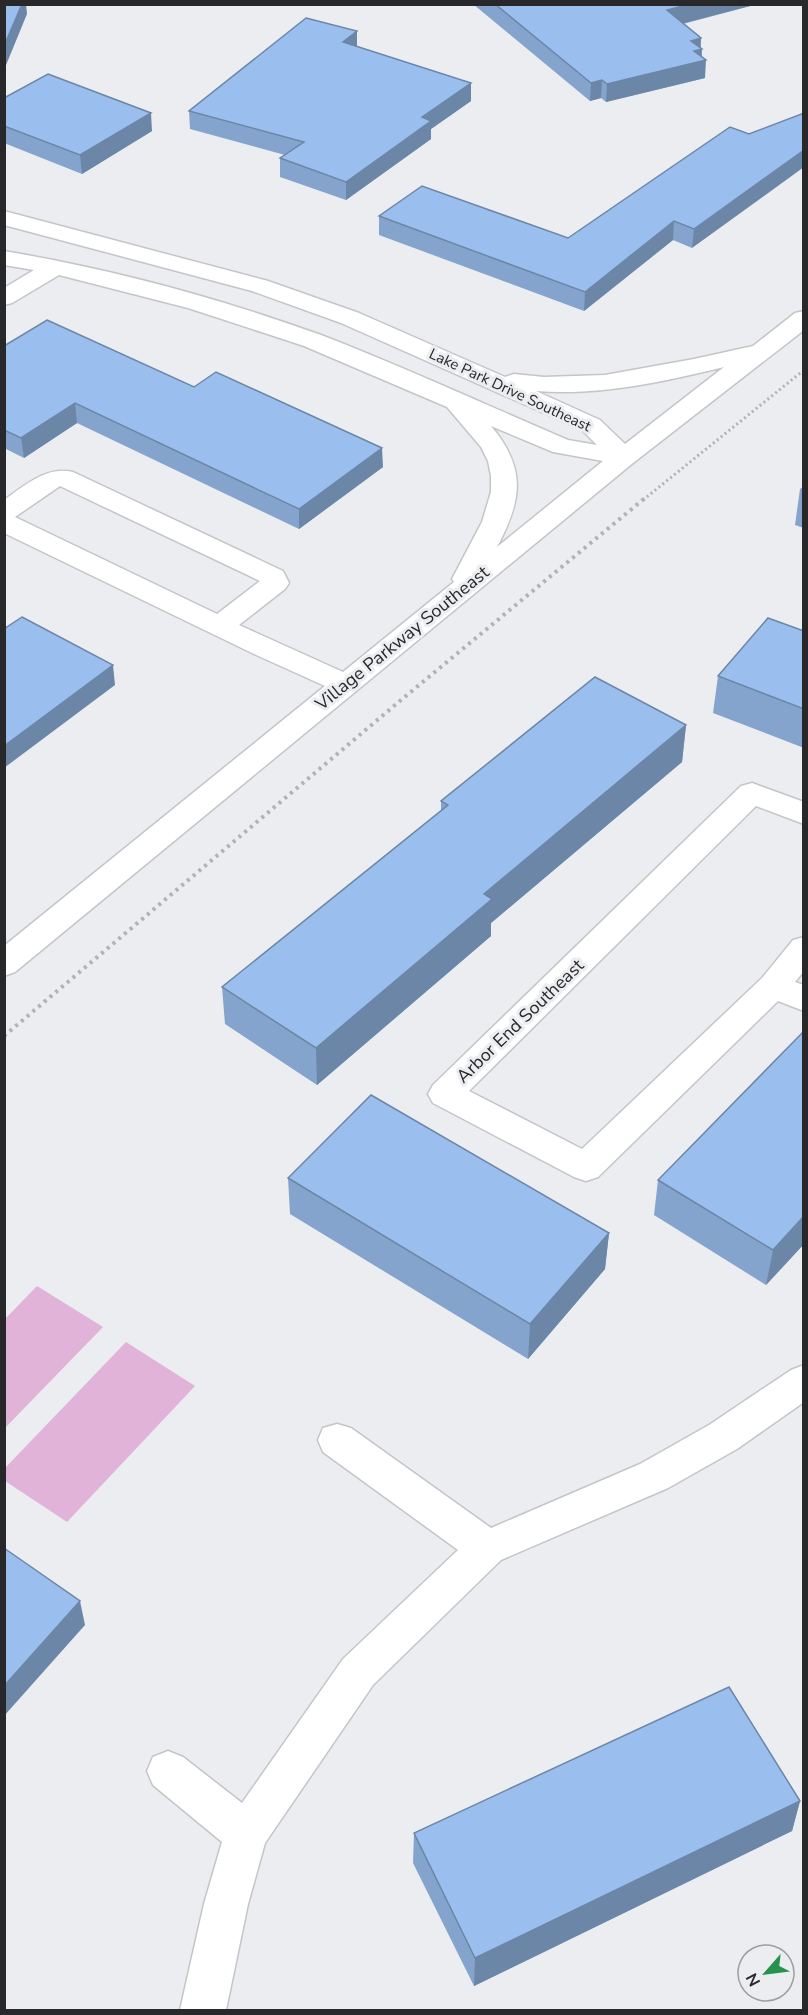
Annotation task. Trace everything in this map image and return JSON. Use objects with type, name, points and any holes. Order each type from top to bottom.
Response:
[{"type":"street","name":"Lake Park Drive Southeast","points":[[4,218],[260,286],[350,318],[591,425],[624,458]]},
{"type":"street","name":"Lake Park Drive Southeast","points":[[4,258],[56,267],[197,303],[256,322],[313,341],[562,447],[624,458]]},
{"type":"street","points":[[4,298],[56,267]]},
{"type":"street","name":"Village Parkway Southeast","points":[[4,964],[624,458],[804,318]]},
{"type":"street","points":[[491,380],[561,385],[605,382],[673,371],[764,350]]},
{"type":"street","points":[[453,399],[488,440],[500,460],[506,484],[500,513],[460,591]]},
{"type":"street","points":[[4,512],[53,479],[64,478],[273,577],[275,583],[220,626]]},
{"type":"street","points":[[4,522],[345,684]]},
{"type":"street","name":"Arbor End Southeast","points":[[804,814],[752,793],[445,1094],[586,1167],[774,986],[804,948]]},
{"type":"street","points":[[774,986],[804,999]]},
{"type":"street","points":[[203,2010],[225,1904],[246,1834],[358,1672],[487,1548],[654,1476],[723,1437],[804,1381]]},
{"type":"street","points":[[337,1440],[487,1548]]},
{"type":"street","points":[[168,1772],[246,1834]]},
{"type":"path","points":[[4,1036],[403,700],[711,444],[804,370]]},
{"type":"shaded area","points":[[37,1286],[103,1327],[5,1428],[5,1319]]},
{"type":"shaded area","points":[[126,1342],[195,1386],[67,1522],[5,1481],[5,1468]]},
{"type":"building","points":[[4,4],[22,4],[4,46]]},
{"type":"building","points":[[495,4],[690,4],[667,10],[701,38],[691,41],[702,49],[694,51],[706,60],[607,84],[602,80],[591,83]]},
{"type":"building","points":[[306,18],[357,31],[343,42],[471,83],[422,117],[431,121],[346,182],[280,158],[304,142],[189,111]]},
{"type":"building","points":[[48,74],[151,113],[80,155],[4,126],[4,98]]},
{"type":"building","points":[[804,113],[804,150],[694,229],[674,221],[585,292],[379,216],[422,186],[568,238],[730,127],[749,134]]},
{"type":"building","points":[[47,320],[194,387],[216,372],[382,448],[299,509],[75,403],[21,438],[4,430],[4,346]]},
{"type":"building","points":[[22,617],[113,665],[4,746],[4,629]]},
{"type":"building","points":[[768,618],[804,631],[804,709],[718,676]]},
{"type":"building","points":[[595,677],[686,725],[484,894],[492,899],[316,1048],[222,987],[448,805],[441,801]]},
{"type":"building","points":[[804,1031],[804,1216],[773,1250],[658,1180]]},
{"type":"building","points":[[371,1095],[609,1233],[530,1324],[288,1178]]},
{"type":"building","points":[[4,1548],[80,1601],[4,1686]]},
{"type":"building","points":[[729,1687],[800,1801],[475,1958],[414,1833]]}]
